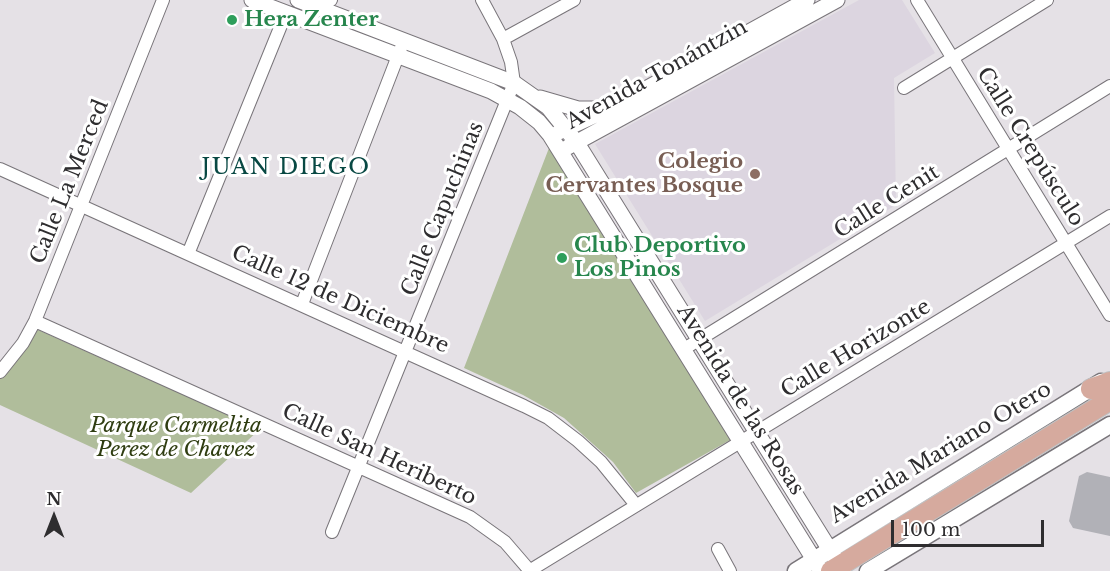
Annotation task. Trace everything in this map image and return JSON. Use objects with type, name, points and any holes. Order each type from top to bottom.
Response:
[{"type":"main road","name":"Avenida Mariano Otero","points":[[830,565],[1110,376]]},
{"type":"main road","points":[[1091,389],[1110,382]]},
{"type":"main road","name":"Avenida Mariano Otero","points":[[796,571],[830,565],[1110,400]]},
{"type":"main road","points":[[1071,424],[1110,406]]},
{"type":"main road","points":[[868,571],[1110,425]]},
{"type":"street","name":"Calle La Merced","points":[[0,372],[23,343],[35,321],[163,0]]},
{"type":"street","name":"Avenida de las Rosas","points":[[252,0],[508,99],[531,115],[550,135],[741,441],[830,565]]},
{"type":"street","name":"Avenida de las Rosas","points":[[298,0],[514,83],[538,98],[577,143],[757,432],[830,565]]},
{"type":"street","points":[[309,22],[317,8],[331,0]]},
{"type":"street","points":[[482,0],[503,39],[511,62],[514,83]]},
{"type":"street","points":[[503,39],[574,0]]},
{"type":"street","name":"Avenida Tonántzin","points":[[550,135],[613,107],[807,0]]},
{"type":"street","name":"Avenida Tonántzin","points":[[560,152],[837,0]]},
{"type":"street","name":"Calle Crepúsculo","points":[[917,0],[1110,315]]},
{"type":"street","points":[[904,88],[1047,0]]},
{"type":"street","points":[[188,254],[286,13]]},
{"type":"street","points":[[302,304],[404,41]]},
{"type":"street","name":"Calle Capuchinas","points":[[332,532],[514,83]]},
{"type":"street","name":"Calle Cenit","points":[[684,349],[1110,86]]},
{"type":"street","points":[[538,98],[578,109],[613,107]]},
{"type":"street","name":"Calle 12 de Diciembre","points":[[0,170],[407,351],[548,418],[601,462],[636,506]]},
{"type":"street","name":"Calle Horizonte","points":[[529,571],[1110,216]]},
{"type":"street","name":"Calle San Heriberto","points":[[35,321],[470,517],[505,542],[529,571]]},
{"type":"street","points":[[718,549],[730,571]]},
{"type":"shaded area","name":"Colegio Cervantes Bosque","points":[[859,0],[902,0],[935,53],[894,78],[896,205],[705,321],[595,144]]},
{"type":"green space","name":"Club Deportivo Los Pinos","points":[[549,148],[732,439],[636,493],[613,462],[564,418],[523,395],[464,368]]},
{"type":"green space","name":"Parque Carmelita Perez de Chavez","points":[[36,329],[260,429],[191,493],[0,405],[0,378]]},
{"type":"building","points":[[1087,472],[1110,477],[1110,536],[1073,528],[1069,521],[1079,476]]},
{"type":"place","name":"Hera Zenter","points":[[232,20]]},
{"type":"place","name":"Colegio Cervantes Bosque","points":[[755,174]]},
{"type":"place","name":"Club Deportivo Los Pinos","points":[[562,258]]},
{"type":"district","name":"JUAN DIEGO","points":[[286,168]]}]
